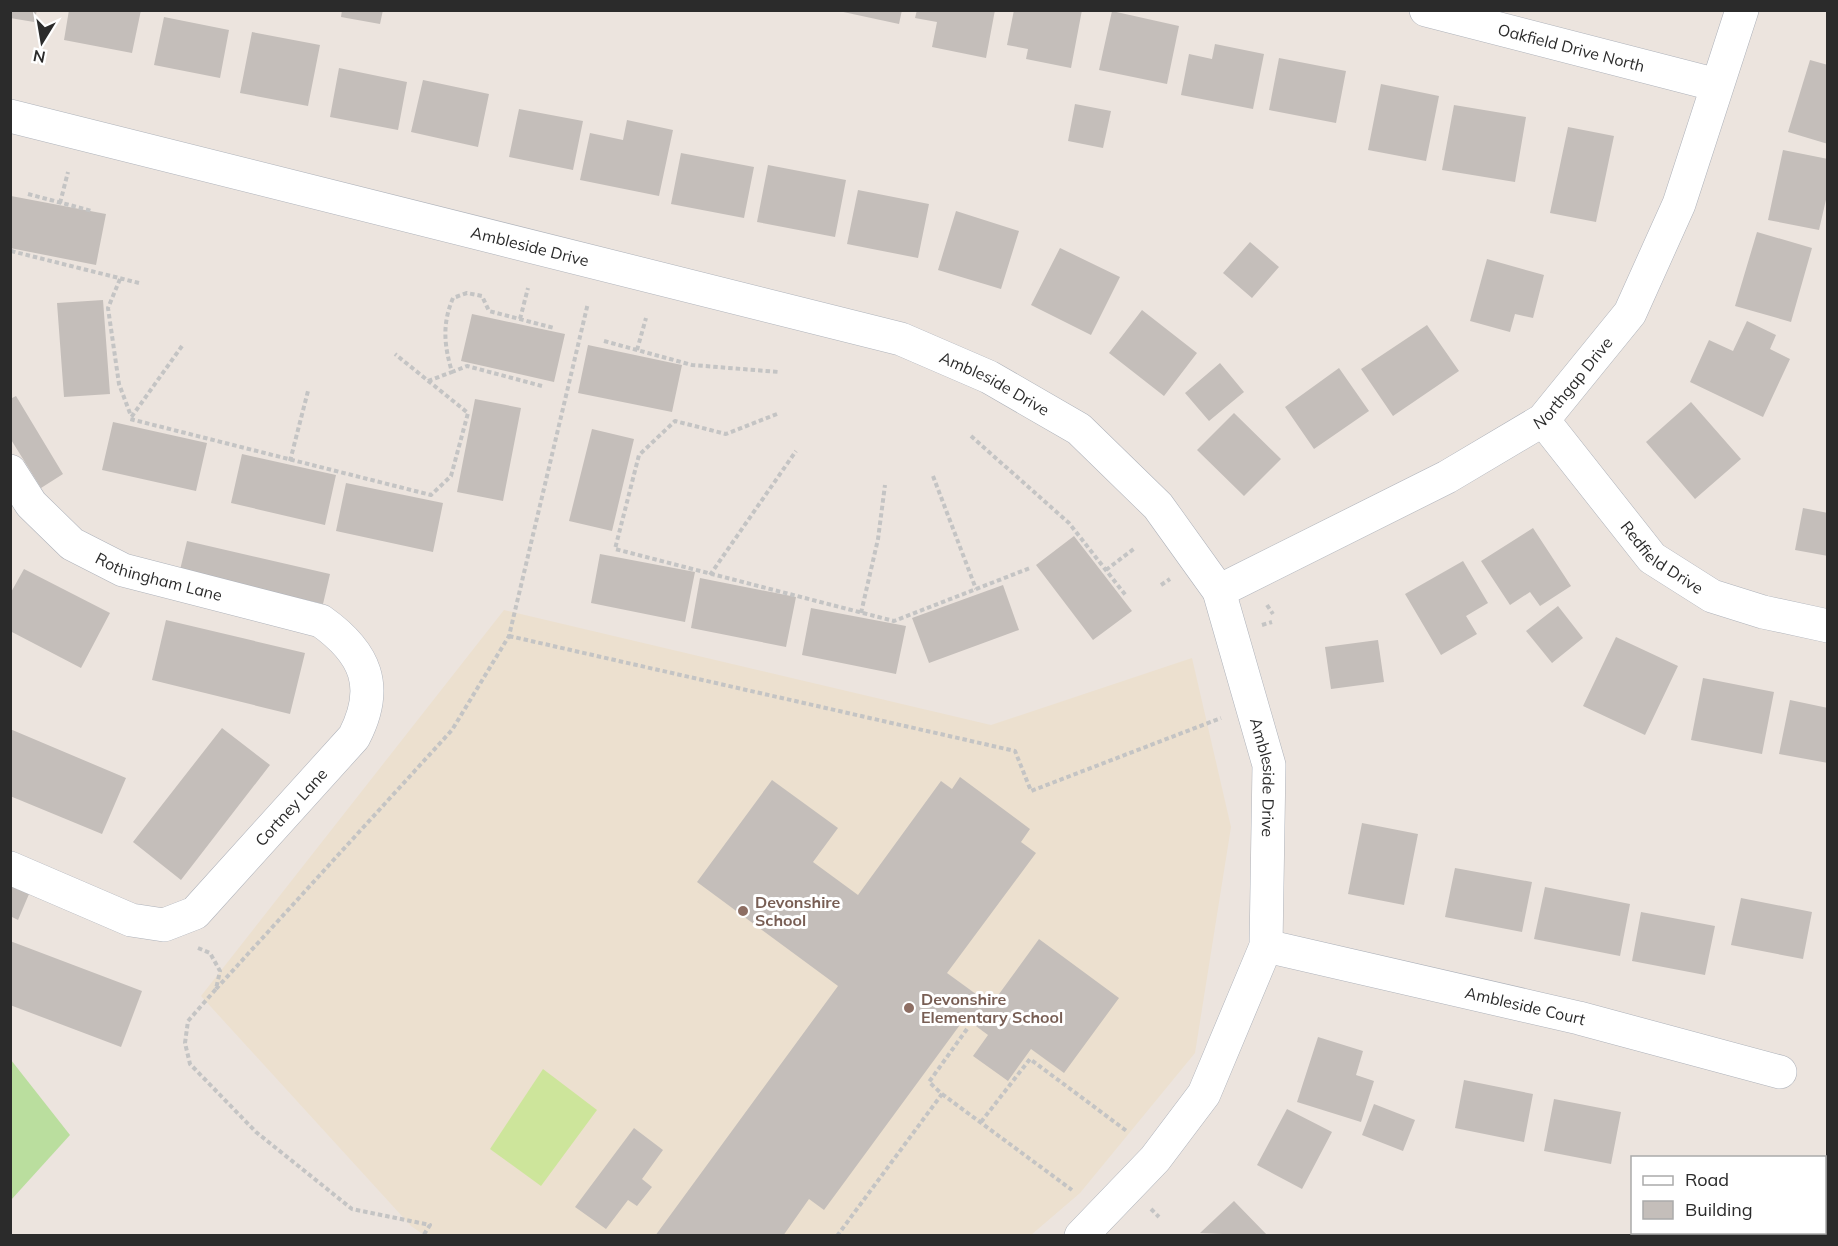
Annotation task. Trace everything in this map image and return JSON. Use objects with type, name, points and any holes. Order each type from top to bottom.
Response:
[{"type":"street","name":"Oakfield Drive North","points":[[1426,10],[1717,85]]},
{"type":"street","name":"Northgap Drive","points":[[1219,591],[1447,477],[1543,420],[1630,313],[1679,204],[1742,10]]},
{"type":"street","name":"Ambleside Drive","points":[[10,116],[901,339],[989,376],[1079,429],[1158,506],[1219,591],[1269,765],[1266,946],[1204,1094],[1155,1159],[1091,1232]]},
{"type":"street","name":"Redfield Drive","points":[[1543,420],[1652,558],[1712,596],[1763,612],[1827,626]]},
{"type":"street","name":"Rothingham Lane","points":[[10,471],[31,504],[72,544],[123,570],[321,621],[339,634]]},
{"type":"street","name":"Cortney Lane","points":[[10,868],[131,920],[164,925],[195,912],[354,737],[365,716],[369,692],[364,670],[354,650],[339,634]]},
{"type":"street","name":"Ambleside Court","points":[[1266,946],[1579,1018],[1780,1072]]},
{"type":"path","points":[[60,203],[68,172]]},
{"type":"path","points":[[28,194],[92,211]]},
{"type":"path","points":[[11,251],[139,283]]},
{"type":"path","points":[[120,279],[108,308],[119,384],[130,419],[431,495],[451,476],[468,412],[395,354]]},
{"type":"path","points":[[520,319],[528,288]]},
{"type":"path","points":[[452,372],[444,334],[446,315],[453,298],[467,292],[482,296],[489,311],[554,328]]},
{"type":"path","points":[[423,1236],[430,1225],[352,1209],[256,1132],[190,1064],[186,1043],[188,1021],[452,730],[509,636],[588,303]]},
{"type":"path","points":[[637,350],[646,318]]},
{"type":"path","points":[[604,341],[692,365],[779,372]]},
{"type":"path","points":[[131,417],[182,346]]},
{"type":"path","points":[[428,381],[467,366],[542,386]]},
{"type":"path","points":[[290,461],[308,391]]},
{"type":"path","points":[[777,414],[726,434],[675,421],[639,455],[615,549],[894,621],[1030,568]]},
{"type":"path","points":[[971,436],[1069,523],[1127,597]]},
{"type":"path","points":[[710,575],[796,451]]},
{"type":"path","points":[[933,476],[976,589]]},
{"type":"path","points":[[861,613],[878,539],[885,485]]},
{"type":"path","points":[[1106,570],[1135,548]]},
{"type":"path","points":[[509,636],[1015,751],[1030,791],[1252,706]]},
{"type":"path","points":[[190,945],[210,953],[220,971],[216,989]]},
{"type":"path","points":[[968,1029],[929,1082],[1072,1190]]},
{"type":"path","points":[[981,1122],[1030,1059],[1128,1132]]},
{"type":"path","points":[[837,1236],[942,1094]]},
{"type":"shaded area","name":"Devonshire School","points":[[504,610],[991,725],[1192,658],[1231,827],[1195,1053],[1080,1193],[1031,1235],[424,1235],[411,1226],[201,996]]},
{"type":"green space","points":[[11,1060],[70,1135],[10,1200]]},
{"type":"green space","points":[[543,1069],[597,1110],[541,1186],[490,1149]]},
{"type":"building","points":[[10,10],[37,10],[34,22],[10,18]]},
{"type":"building","points":[[69,10],[141,10],[132,53],[64,40]]},
{"type":"building","points":[[342,10],[383,10],[380,24],[341,17]]},
{"type":"building","points":[[834,10],[902,10],[899,24]]},
{"type":"building","points":[[917,10],[995,10],[986,58],[932,47],[937,22],[915,18]]},
{"type":"building","points":[[1014,10],[1082,10],[1071,68],[1026,59],[1028,49],[1007,45]]},
{"type":"building","points":[[1112,11],[1179,26],[1167,84],[1099,70]]},
{"type":"building","points":[[164,17],[229,30],[220,78],[154,65]]},
{"type":"building","points":[[252,32],[320,45],[308,106],[240,93]]},
{"type":"building","points":[[1215,44],[1264,54],[1253,109],[1181,95],[1189,54],[1212,59]]},
{"type":"building","points":[[1279,58],[1346,71],[1336,123],[1269,110]]},
{"type":"building","points":[[1810,60],[1828,65],[1828,144],[1788,132]]},
{"type":"building","points":[[339,68],[407,82],[398,130],[330,117]]},
{"type":"building","points":[[423,80],[489,94],[478,147],[411,132]]},
{"type":"building","points":[[1381,84],[1439,96],[1426,161],[1368,150]]},
{"type":"building","points":[[1075,104],[1111,111],[1103,148],[1068,141]]},
{"type":"building","points":[[1454,105],[1526,117],[1515,182],[1442,170]]},
{"type":"building","points":[[519,109],[583,121],[573,170],[509,157]]},
{"type":"building","points":[[627,120],[673,130],[659,196],[580,180],[590,133],[623,140]]},
{"type":"building","points":[[1568,127],[1614,136],[1596,222],[1550,213]]},
{"type":"building","points":[[1783,150],[1828,159],[1828,191],[1819,230],[1768,220]]},
{"type":"building","points":[[681,153],[754,167],[744,218],[671,204]]},
{"type":"building","points":[[768,165],[846,180],[835,237],[757,222]]},
{"type":"building","points":[[858,190],[929,204],[918,258],[847,244]]},
{"type":"building","points":[[11,196],[106,214],[96,265],[10,248]]},
{"type":"building","points":[[956,211],[1019,231],[1001,289],[938,270]]},
{"type":"building","points":[[1757,232],[1812,248],[1791,322],[1735,306]]},
{"type":"building","points":[[1250,242],[1279,267],[1252,298],[1223,273]]},
{"type":"building","points":[[1060,248],[1120,277],[1091,335],[1031,305]]},
{"type":"building","points":[[1487,259],[1544,275],[1533,318],[1515,314],[1510,332],[1470,321]]},
{"type":"building","points":[[103,300],[110,394],[64,397],[57,303]]},
{"type":"building","points":[[1142,310],[1197,353],[1164,396],[1109,353]]},
{"type":"building","points":[[472,314],[565,334],[554,382],[461,361]]},
{"type":"building","points":[[1747,321],[1776,335],[1770,349],[1790,359],[1763,417],[1690,382],[1709,340],[1733,351]]},
{"type":"building","points":[[1427,325],[1459,371],[1393,416],[1361,369]]},
{"type":"building","points":[[588,345],[682,365],[672,412],[578,393]]},
{"type":"building","points":[[1220,363],[1244,392],[1209,421],[1185,393]]},
{"type":"building","points":[[1339,368],[1369,411],[1314,449],[1285,407]]},
{"type":"building","points":[[16,396],[63,474],[41,488],[10,438],[10,399]]},
{"type":"building","points":[[475,399],[521,408],[503,501],[457,492]]},
{"type":"building","points":[[1691,402],[1741,459],[1695,499],[1646,442]]},
{"type":"building","points":[[1234,413],[1281,459],[1244,496],[1197,450]]},
{"type":"building","points":[[113,422],[207,443],[196,491],[102,470]]},
{"type":"building","points":[[592,429],[634,439],[612,531],[569,521]]},
{"type":"building","points":[[242,454],[336,475],[325,525],[231,503]]},
{"type":"building","points":[[346,483],[443,503],[433,552],[336,531]]},
{"type":"building","points":[[1803,508],[1828,513],[1828,556],[1795,550]]},
{"type":"building","points":[[1533,528],[1571,586],[1540,606],[1530,592],[1510,605],[1481,561]]},
{"type":"building","points":[[1074,536],[1132,611],[1093,640],[1036,565]]},
{"type":"building","points":[[187,541],[330,574],[323,604],[180,570]]},
{"type":"building","points":[[600,554],[695,572],[685,622],[591,603]]},
{"type":"building","points":[[1463,561],[1488,603],[1466,616],[1477,634],[1441,655],[1405,594]]},
{"type":"building","points":[[24,569],[110,613],[81,668],[10,631],[10,594]]},
{"type":"building","points":[[700,578],[796,597],[786,647],[691,628]]},
{"type":"building","points":[[1003,585],[1019,630],[929,663],[912,618]]},
{"type":"building","points":[[1558,606],[1583,638],[1552,663],[1526,631]]},
{"type":"building","points":[[811,608],[906,626],[896,674],[802,655]]},
{"type":"building","points":[[166,620],[305,653],[290,714],[152,680]]},
{"type":"building","points":[[1616,637],[1678,666],[1645,735],[1583,706]]},
{"type":"building","points":[[1378,640],[1384,682],[1331,689],[1325,647]]},
{"type":"building","points":[[1703,678],[1774,692],[1762,754],[1691,740]]},
{"type":"building","points":[[1790,700],[1828,708],[1828,763],[1779,754]]},
{"type":"building","points":[[222,728],[270,765],[181,880],[133,842]]},
{"type":"building","points":[[10,729],[126,778],[102,834],[10,796]]},
{"type":"building","name":"Devonshire School","points":[[960,777],[1030,829],[1021,842],[1036,853],[947,973],[991,1005],[1039,939],[1119,998],[1064,1073],[1031,1049],[1008,1081],[973,1056],[988,1035],[965,1018],[824,1210],[809,1199],[783,1236],[655,1236],[838,986],[697,882],[772,780],[838,828],[813,862],[858,895],[941,781],[952,789]]},
{"type":"building","points":[[1362,823],[1418,834],[1404,905],[1348,894]]},
{"type":"building","points":[[1455,868],[1532,882],[1522,932],[1445,917]]},
{"type":"building","points":[[10,886],[29,894],[18,920],[10,916]]},
{"type":"building","points":[[1545,887],[1630,904],[1620,956],[1534,939]]},
{"type":"building","points":[[1741,898],[1812,912],[1803,959],[1731,945]]},
{"type":"building","points":[[1641,912],[1715,926],[1705,975],[1632,961]]},
{"type":"building","points":[[10,941],[142,991],[121,1047],[10,1005]]},
{"type":"building","points":[[1318,1037],[1363,1051],[1356,1075],[1374,1081],[1361,1122],[1297,1102]]},
{"type":"building","points":[[1464,1080],[1533,1094],[1524,1142],[1455,1128]]},
{"type":"building","points":[[1554,1099],[1621,1112],[1611,1164],[1544,1151]]},
{"type":"building","points":[[1374,1104],[1415,1120],[1403,1151],[1362,1135]]},
{"type":"building","points":[[1287,1109],[1332,1132],[1302,1189],[1257,1165]]},
{"type":"building","points":[[634,1128],[663,1150],[642,1179],[652,1187],[637,1206],[628,1200],[606,1229],[575,1207]]},
{"type":"building","points":[[1234,1201],[1268,1236],[1200,1233]]},
{"type":"place","name":"Devonshire School","points":[[743,911]]},
{"type":"place","name":"Devonshire Elementary School","points":[[909,1008]]}]
